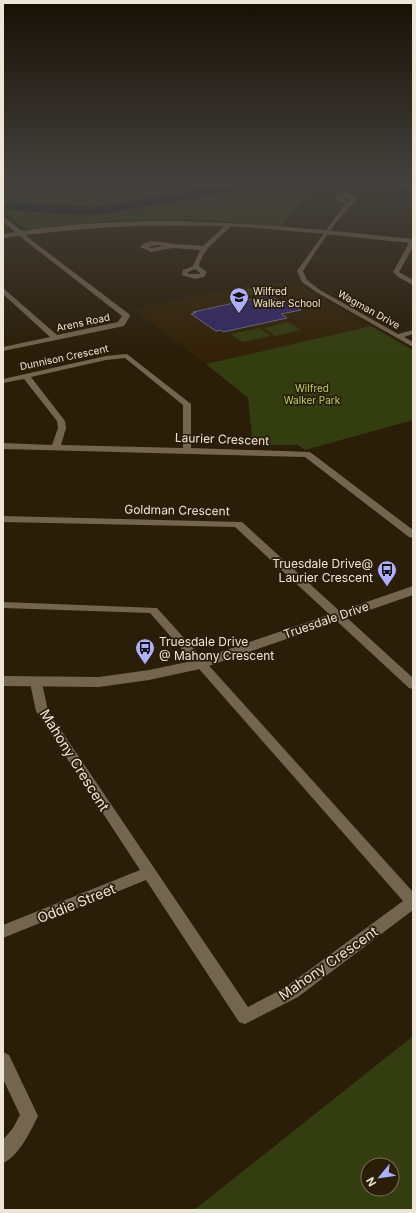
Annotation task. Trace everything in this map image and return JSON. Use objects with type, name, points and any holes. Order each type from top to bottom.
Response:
[{"type":"street","name":"Arens Road","points":[[3,349],[120,324],[126,316],[29,241]]},
{"type":"street","points":[[196,267],[196,262],[205,248],[213,241]]},
{"type":"street","name":"Wagman Drive","points":[[321,241],[300,271],[304,281],[318,291],[413,345]]},
{"type":"street","points":[[413,241],[396,272],[413,283]]},
{"type":"street","points":[[173,246],[205,248]]},
{"type":"street","points":[[3,290],[56,338]]},
{"type":"street","points":[[398,336],[413,332]]},
{"type":"street","name":"Dunnison Crescent","points":[[3,381],[106,358],[127,356],[187,404],[188,450]]},
{"type":"street","points":[[26,376],[61,421],[62,428],[56,447]]},
{"type":"street","name":"Laurier Crescent","points":[[3,446],[307,454],[413,535]]},
{"type":"street","name":"Goldman Crescent","points":[[3,519],[238,524],[413,685]]},
{"type":"street","name":"Truesdale Drive","points":[[3,681],[36,683],[99,682],[149,675],[200,664],[413,590]]},
{"type":"street","points":[[3,604],[153,610],[200,664]]},
{"type":"street","name":"Mahony Crescent","points":[[36,683],[42,711],[148,873],[245,1017],[292,992],[413,902],[200,664]]},
{"type":"street","name":"Oddie Street","points":[[3,932],[148,873]]},
{"type":"street","points":[[3,1060],[29,1116],[19,1134],[3,1154]]},
{"type":"shaded area","points":[[294,282],[371,326],[206,364],[132,309],[251,285]]},
{"type":"green space","points":[[253,288],[262,293],[241,297],[233,292]]},
{"type":"green space","points":[[288,322],[301,330],[275,336],[264,328]]},
{"type":"green space","name":"Wilfred Walker Park","points":[[371,326],[413,350],[413,420],[305,450],[298,445],[253,445],[248,398],[206,364]]},
{"type":"green space","points":[[259,328],[271,336],[242,342],[231,334]]},
{"type":"green space","points":[[413,1036],[413,1210],[191,1210],[198,1207]]},
{"type":"building","name":"Wilfred Walker School","points":[[270,295],[283,304],[289,302],[301,310],[281,314],[287,318],[223,332],[221,330],[216,331],[191,314],[196,313],[193,312]]},
{"type":"place","name":"Wilfred Walker School","points":[[239,314]]},
{"type":"place","name":"Truesdale Drive@ Laurier Crescent","points":[[387,587]]},
{"type":"place","name":"Truesdale Drive @ Mahony Crescent","points":[[145,665]]}]
